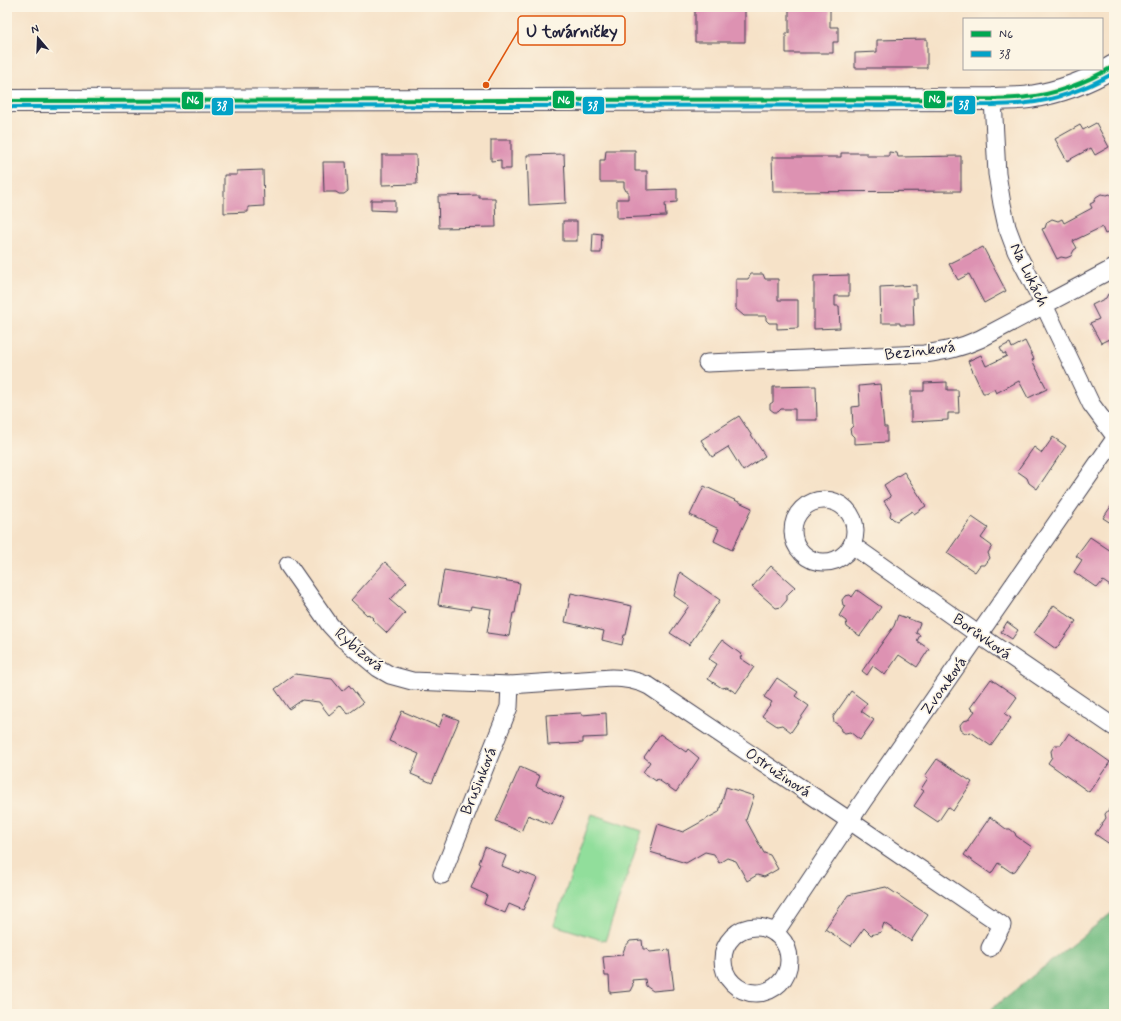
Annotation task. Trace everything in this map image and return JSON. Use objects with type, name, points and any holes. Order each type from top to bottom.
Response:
[{"type":"street","points":[[7,101],[251,99],[993,99],[1029,97],[1054,92],[1076,85],[1099,75],[1114,66]]},
{"type":"street","name":"Na Lukách","points":[[993,99],[997,174],[1007,227],[1016,251],[1044,305],[1091,404],[1114,435]]},
{"type":"street","name":"Bezinková","points":[[707,363],[924,354],[960,348],[1114,268]]},
{"type":"street","name":"Zvonková","points":[[775,933],[850,821],[1114,440]]},
{"type":"street","name":"Borůvková","points":[[852,545],[979,635],[1114,727]]},
{"type":"street","name":"Rybízová","points":[[288,565],[336,632],[378,668],[390,675],[412,681],[510,685]]},
{"type":"street","name":"Ostružinová","points":[[510,685],[626,678],[649,686],[1002,925],[990,948]]},
{"type":"street","name":"Brusinková","points":[[442,875],[509,707],[510,685]]},
{"type":"green space","points":[[592,814],[642,831],[605,941],[554,925]]},
{"type":"green space","points":[[1114,911],[1114,1014],[985,1014]]},
{"type":"building","points":[[745,7],[745,42],[695,42],[695,8]]},
{"type":"building","points":[[789,7],[830,7],[830,27],[838,27],[838,42],[833,42],[833,53],[786,53],[786,33],[789,33]]},
{"type":"building","points":[[927,39],[927,68],[855,68],[855,53],[877,52],[877,40]]},
{"type":"building","points":[[1096,123],[1109,147],[1095,155],[1091,148],[1067,161],[1055,139],[1080,125],[1083,130]]},
{"type":"building","points":[[491,140],[511,140],[511,169],[501,169],[501,160],[491,161]]},
{"type":"building","points":[[606,150],[635,150],[635,171],[647,171],[647,190],[677,189],[677,202],[665,203],[666,216],[617,218],[617,199],[628,199],[628,191],[626,191],[624,187],[624,182],[600,182],[600,160],[605,160]]},
{"type":"building","points":[[889,152],[897,153],[898,157],[961,156],[961,191],[773,192],[772,157],[841,157],[841,153],[867,153],[867,156],[889,156]]},
{"type":"building","points":[[564,154],[566,203],[529,205],[527,155]]},
{"type":"building","points":[[382,155],[416,155],[417,184],[382,185]]},
{"type":"building","points":[[323,162],[346,162],[348,191],[344,194],[324,192]]},
{"type":"building","points":[[263,170],[264,206],[248,207],[248,212],[224,213],[224,175],[237,175],[237,171]]},
{"type":"building","points":[[1101,194],[1110,194],[1114,202],[1114,233],[1109,232],[1105,234],[1102,227],[1073,241],[1077,248],[1071,256],[1057,259],[1042,229],[1045,228],[1047,222],[1052,219],[1058,221],[1062,219],[1064,223],[1092,208],[1090,204],[1094,202],[1096,197]]},
{"type":"building","points":[[479,195],[479,198],[495,198],[496,227],[439,228],[438,196]]},
{"type":"building","points":[[371,200],[395,200],[395,211],[371,210]]},
{"type":"building","points":[[563,221],[577,221],[577,241],[563,241]]},
{"type":"building","points":[[593,233],[602,234],[601,253],[592,253]]},
{"type":"building","points":[[983,247],[1006,291],[984,303],[969,274],[958,280],[949,264]]},
{"type":"building","points":[[751,274],[763,274],[765,279],[778,279],[778,300],[798,300],[798,328],[777,329],[777,323],[769,323],[766,320],[766,316],[744,316],[736,309],[736,279],[748,279]]},
{"type":"building","points":[[849,275],[849,296],[835,296],[835,306],[839,306],[840,328],[814,329],[814,276]]},
{"type":"building","points":[[916,285],[916,298],[913,298],[914,325],[881,323],[880,287]]},
{"type":"building","points":[[1114,293],[1114,348],[1109,339],[1101,343],[1090,323],[1099,319],[1092,305],[1106,298],[1108,294]]},
{"type":"building","points":[[1025,341],[1034,359],[1032,360],[1047,389],[1028,398],[1019,381],[996,393],[994,389],[983,393],[968,361],[981,355],[986,366],[1007,356],[1005,353],[1003,354],[1000,348],[1010,343],[1012,348]]},
{"type":"building","points":[[947,382],[947,390],[958,390],[959,413],[948,413],[948,420],[911,422],[911,391],[924,391],[924,383]]},
{"type":"building","points":[[880,384],[884,427],[887,427],[887,442],[854,444],[854,437],[851,434],[850,429],[853,426],[852,407],[860,406],[859,386]]},
{"type":"building","points":[[816,386],[817,420],[795,420],[795,409],[781,409],[778,412],[774,412],[770,409],[770,404],[773,402],[773,387]]},
{"type":"building","points":[[739,416],[765,456],[743,471],[728,447],[712,457],[701,440]]},
{"type":"building","points":[[1053,437],[1066,446],[1037,489],[1029,483],[1027,478],[1017,471],[1034,447],[1042,453]]},
{"type":"building","points":[[904,472],[926,506],[914,514],[912,511],[897,521],[890,516],[891,512],[884,501],[891,497],[884,485]]},
{"type":"building","points":[[704,486],[752,508],[732,550],[714,541],[719,529],[690,515]]},
{"type":"building","points":[[1114,502],[1114,525],[1103,518]]},
{"type":"building","points":[[972,517],[988,528],[981,538],[992,546],[988,553],[990,558],[985,565],[980,565],[975,572],[947,553]]},
{"type":"building","points":[[1090,537],[1114,553],[1113,588],[1103,581],[1097,588],[1074,572],[1082,560],[1076,556]]},
{"type":"building","points":[[385,562],[407,582],[390,600],[405,613],[387,633],[372,619],[373,618],[368,614],[367,615],[351,600]]},
{"type":"building","points":[[771,566],[795,587],[787,595],[787,600],[781,607],[776,608],[752,587]]},
{"type":"building","points":[[444,570],[520,583],[515,613],[513,613],[509,636],[487,633],[491,609],[471,606],[470,610],[438,605]]},
{"type":"building","points":[[680,572],[720,600],[689,645],[670,633],[689,606],[674,596]]},
{"type":"building","points":[[857,590],[881,607],[860,636],[847,627],[846,621],[839,616],[845,606],[843,605],[842,600],[845,596],[850,595],[852,597]]},
{"type":"building","points":[[571,593],[632,606],[626,635],[624,635],[622,645],[602,640],[604,631],[565,622]]},
{"type":"building","points":[[1054,605],[1076,621],[1056,649],[1034,633]]},
{"type":"building","points":[[898,615],[920,623],[916,633],[920,635],[917,641],[929,649],[917,667],[899,655],[885,675],[873,666],[867,675],[862,671],[894,626]]},
{"type":"building","points":[[1007,622],[1018,630],[1012,639],[1001,632]]},
{"type":"building","points":[[722,640],[742,655],[740,658],[754,667],[736,693],[727,687],[722,688],[708,679],[717,664],[709,659]]},
{"type":"building","points":[[295,674],[332,679],[342,691],[349,685],[363,703],[348,714],[341,705],[329,715],[319,702],[302,700],[289,709],[275,689]]},
{"type":"building","points":[[777,678],[798,692],[795,696],[809,706],[791,732],[782,725],[777,726],[762,716],[772,702],[764,697]]},
{"type":"building","points":[[991,679],[1017,697],[1005,714],[1011,718],[991,746],[971,732],[965,733],[961,730],[960,725],[963,721],[968,720],[975,711],[970,708]]},
{"type":"building","points":[[851,691],[867,703],[861,711],[874,720],[860,740],[850,732],[845,733],[841,731],[840,726],[834,722],[833,717]]},
{"type":"building","points":[[402,711],[439,727],[444,714],[459,720],[432,783],[411,774],[419,754],[389,741]]},
{"type":"building","points":[[581,713],[582,715],[606,713],[607,737],[583,738],[583,743],[548,745],[546,715]]},
{"type":"building","points":[[1069,733],[1110,762],[1089,792],[1048,763],[1052,757],[1051,751],[1055,745],[1061,745]]},
{"type":"building","points":[[660,734],[686,752],[688,749],[699,758],[676,792],[657,779],[656,781],[643,772],[650,762],[644,757]]},
{"type":"building","points":[[937,759],[972,782],[953,811],[948,807],[938,822],[914,806],[924,791],[921,789],[928,778],[925,776]]},
{"type":"building","points":[[520,767],[540,776],[536,786],[564,798],[552,825],[528,815],[521,832],[496,821]]},
{"type":"building","points":[[726,787],[754,796],[746,820],[764,853],[770,855],[778,869],[764,877],[757,875],[747,881],[736,861],[727,858],[719,863],[714,854],[705,852],[686,863],[650,852],[658,824],[683,832],[719,812]]},
{"type":"building","points":[[1114,807],[1114,847],[1095,834],[1106,818],[1105,814],[1110,808]]},
{"type":"building","points":[[990,817],[1006,829],[1010,829],[1016,836],[1032,847],[1015,871],[1011,872],[998,863],[991,874],[964,855]]},
{"type":"building","points":[[485,847],[506,856],[502,866],[537,878],[523,910],[509,904],[505,913],[484,904],[487,895],[471,888],[481,864],[479,863]]},
{"type":"building","points":[[886,887],[928,915],[911,941],[884,923],[881,932],[871,935],[864,928],[851,946],[825,929],[848,895]]},
{"type":"building","points":[[642,940],[643,949],[650,952],[669,950],[674,989],[653,991],[646,986],[645,979],[632,980],[633,985],[630,991],[610,993],[609,976],[605,976],[603,957],[622,955],[625,947],[630,941]]},
{"type":"transit line","name":"N6","points":[[7,101],[993,99],[1023,98],[1050,93],[1083,82],[1114,66]]},
{"type":"transit line","name":"38","points":[[7,107],[993,105],[1023,104],[1050,99],[1093,84],[1114,73]]},
{"type":"place","name":"U továrničky","points":[[486,85]]}]
